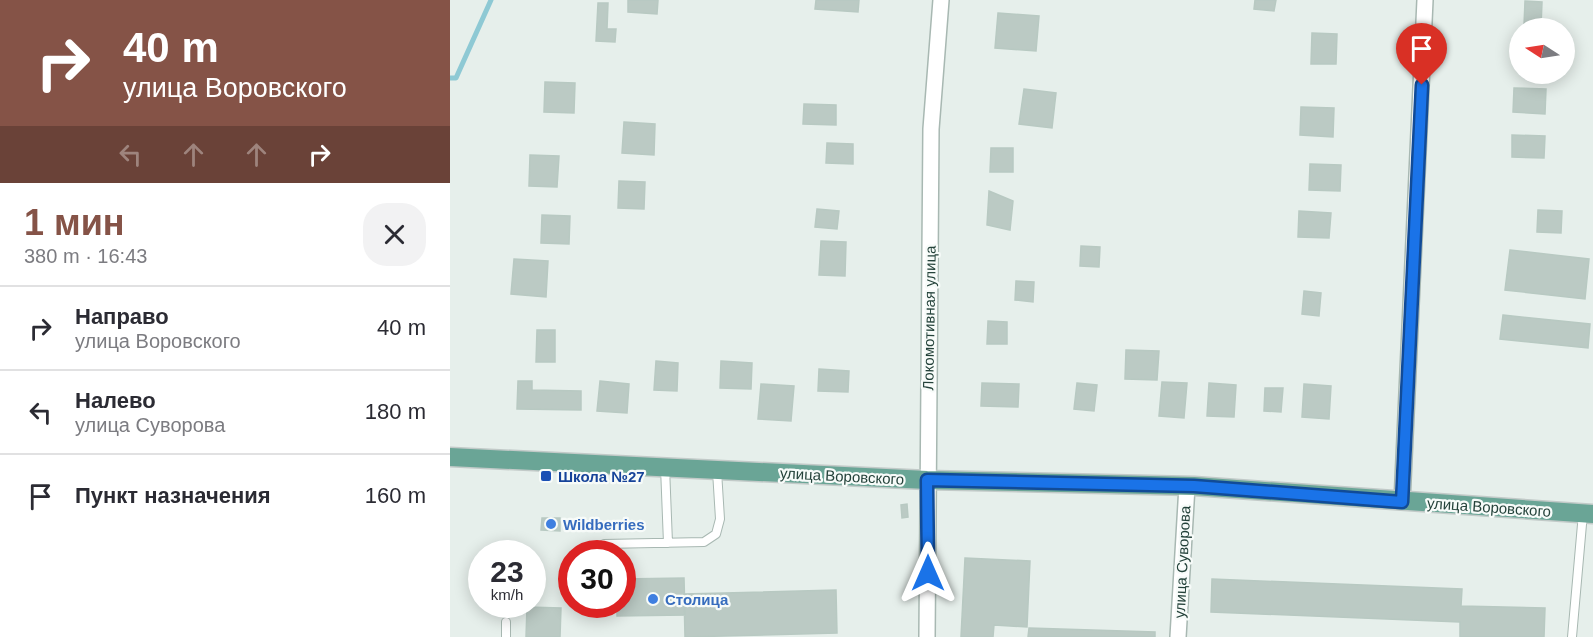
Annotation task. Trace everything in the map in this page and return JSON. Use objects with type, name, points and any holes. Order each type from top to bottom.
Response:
[{"type":"main road","name":"улица Воровского","points":[[450,457],[927,480],[1187,486],[1588,514]]},
{"type":"street","name":"Локомотивная улица","points":[[927,637],[931,129],[941,0]]},
{"type":"street","points":[[1402,502],[1425,0]]},
{"type":"street","name":"улица Суворова","points":[[1178,637],[1187,486]]},
{"type":"lane","points":[[665,467],[668,543]]},
{"type":"lane","points":[[636,544],[704,542],[716,534],[720,519],[717,470]]},
{"type":"lane","points":[[1572,637],[1588,514]]},
{"type":"lane","points":[[506,622],[506,637]]},
{"type":"building","points":[[628,0],[658,0],[657,14],[628,12]]},
{"type":"building","points":[[816,0],[859,0],[858,12],[815,9]]},
{"type":"building","points":[[1255,0],[1276,0],[1274,11],[1254,9]]},
{"type":"building","points":[[1525,1],[1542,2],[1541,18],[1524,18]]},
{"type":"building","points":[[598,3],[608,3],[607,29],[616,29],[615,42],[596,41]]},
{"type":"building","points":[[998,13],[1039,16],[1036,51],[995,48]]},
{"type":"building","points":[[1312,33],[1337,34],[1336,64],[1311,64]]},
{"type":"building","points":[[545,82],[575,83],[574,113],[544,112]]},
{"type":"building","points":[[1514,88],[1546,89],[1545,114],[1513,112]]},
{"type":"building","points":[[1024,89],[1056,93],[1052,128],[1019,124]]},
{"type":"building","points":[[804,104],[836,105],[836,125],[803,124]]},
{"type":"building","points":[[1301,107],[1334,108],[1333,137],[1300,135]]},
{"type":"building","points":[[624,122],[655,124],[654,155],[622,153]]},
{"type":"building","points":[[1512,135],[1545,136],[1544,158],[1512,157]]},
{"type":"building","points":[[827,143],[853,144],[853,164],[826,163]]},
{"type":"building","points":[[991,148],[1013,148],[1013,172],[990,172]]},
{"type":"building","points":[[530,155],[559,156],[557,187],[529,186]]},
{"type":"building","points":[[1310,164],[1341,165],[1340,191],[1309,190]]},
{"type":"building","points":[[619,181],[645,182],[644,209],[618,208]]},
{"type":"building","points":[[989,191],[1013,201],[1010,230],[987,225]]},
{"type":"building","points":[[817,209],[839,211],[837,229],[815,227]]},
{"type":"building","points":[[1538,210],[1562,211],[1561,233],[1537,232]]},
{"type":"building","points":[[1299,211],[1331,213],[1329,238],[1298,237]]},
{"type":"building","points":[[542,215],[570,216],[569,244],[541,243]]},
{"type":"building","points":[[821,241],[846,242],[845,276],[819,275]]},
{"type":"building","points":[[1081,246],[1100,247],[1099,267],[1080,266]]},
{"type":"building","points":[[1510,250],[1589,259],[1585,299],[1505,290]]},
{"type":"building","points":[[514,259],[548,261],[546,297],[511,294]]},
{"type":"building","points":[[1016,281],[1034,282],[1033,302],[1015,300]]},
{"type":"building","points":[[1304,291],[1321,293],[1319,316],[1302,314]]},
{"type":"building","points":[[1503,315],[1590,324],[1588,348],[1500,339]]},
{"type":"building","points":[[988,321],[1007,322],[1007,344],[987,344]]},
{"type":"building","points":[[537,330],[555,330],[555,362],[536,362]]},
{"type":"building","points":[[1126,350],[1159,351],[1157,380],[1125,379]]},
{"type":"building","points":[[656,361],[678,363],[677,391],[654,390]]},
{"type":"building","points":[[721,361],[752,363],[751,389],[720,388]]},
{"type":"building","points":[[819,369],[849,371],[848,392],[818,391]]},
{"type":"building","points":[[518,381],[532,381],[532,390],[581,391],[581,410],[517,409]]},
{"type":"building","points":[[600,381],[629,384],[627,413],[597,411]]},
{"type":"building","points":[[1162,382],[1187,383],[1184,418],[1159,416]]},
{"type":"building","points":[[982,383],[1019,384],[1018,407],[981,406]]},
{"type":"building","points":[[1077,383],[1097,385],[1094,411],[1074,409]]},
{"type":"building","points":[[1209,383],[1236,385],[1234,417],[1207,416]]},
{"type":"building","points":[[761,384],[794,386],[791,421],[758,419]]},
{"type":"building","points":[[1304,384],[1331,386],[1329,419],[1302,417]]},
{"type":"building","points":[[1265,388],[1283,388],[1281,412],[1264,411]]},
{"type":"building","points":[[907,504],[908,517],[902,518],[901,505]]},
{"type":"building","name":"Wildberries","points":[[542,518],[560,518],[560,531],[541,530]]},
{"type":"building","points":[[965,558],[1030,561],[1027,627],[994,625],[993,637],[961,637]]},
{"type":"building","name":"Столица","points":[[684,578],[685,615],[636,616],[636,579]]},
{"type":"building","points":[[1212,579],[1462,589],[1461,606],[1545,608],[1544,637],[1460,637],[1460,622],[1211,612]]},
{"type":"building","points":[[836,590],[837,633],[685,637],[684,594]]},
{"type":"building","points":[[546,608],[558,608],[558,618],[561,618],[560,637],[526,637],[527,618],[546,618]]},
{"type":"building","points":[[1029,628],[1155,632],[1155,637],[1028,637]]},
{"type":"waterway","points":[[450,78],[456,78],[491,0]]},
{"type":"place","name":"Школа №27","points":[[546,476]]},
{"type":"place","name":"Wildberries","points":[[551,524]]},
{"type":"place","name":"Столица","points":[[653,599]]},
{"type":"route","points":[[928,573],[927,480],[1194,486],[1402,502],[1422,85]]}]
